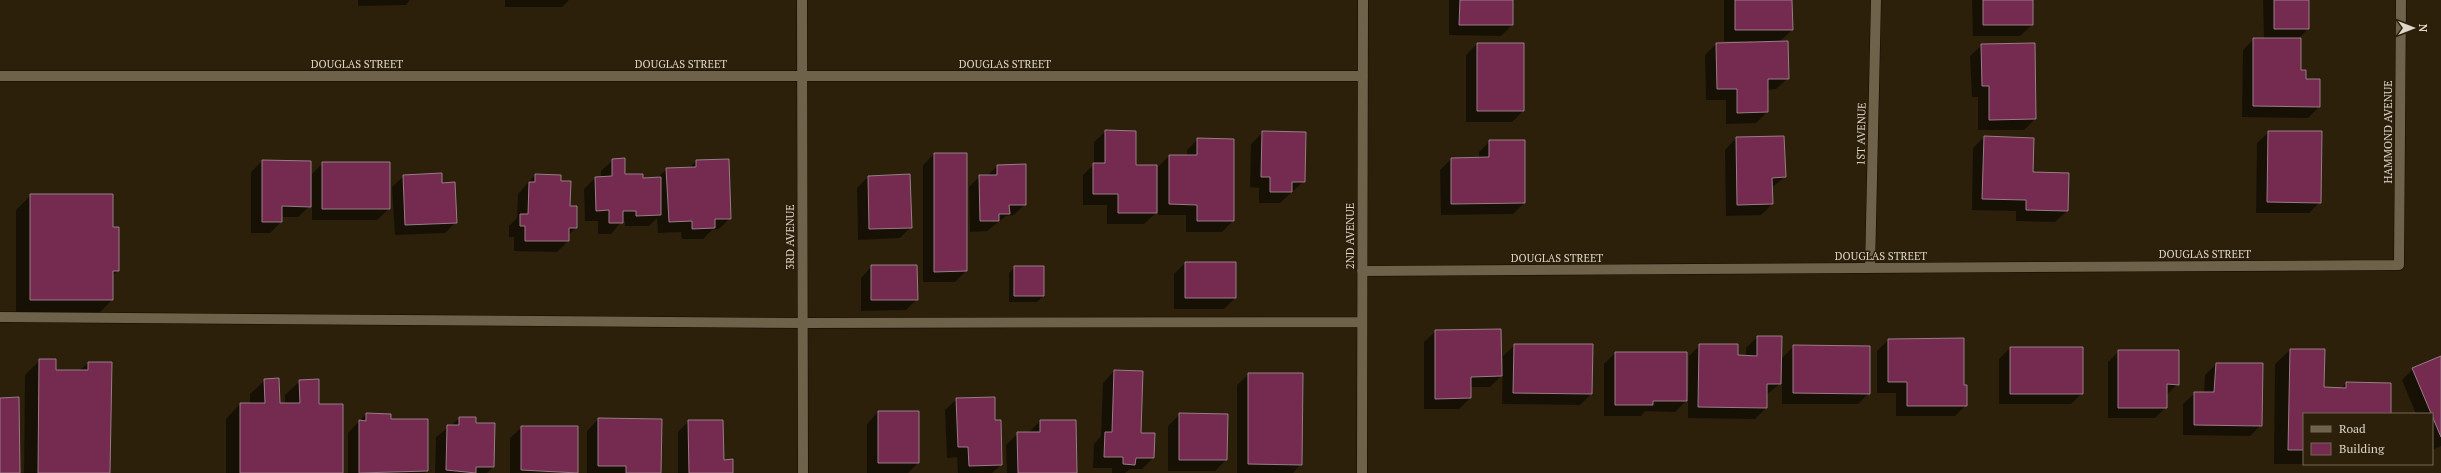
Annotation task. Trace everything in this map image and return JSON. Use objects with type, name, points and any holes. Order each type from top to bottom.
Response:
[{"type":"street","name":"3RD AVENUE","points":[[802,0],[802,473]]},
{"type":"street","name":"2ND AVENUE","points":[[1362,473],[1363,0]]},
{"type":"street","name":"1ST AVENUE","points":[[1870,268],[1876,0]]},
{"type":"street","name":"HAMMOND AVENUE","points":[[2399,265],[2401,0]]},
{"type":"street","name":"DOUGLAS STREET","points":[[0,76],[1363,76]]},
{"type":"street","name":"DOUGLAS STREET","points":[[1362,271],[2399,265]]},
{"type":"street","points":[[0,317],[802,323],[1362,322]]},
{"type":"building","points":[[1460,0],[1513,0],[1513,25],[1459,25]]},
{"type":"building","points":[[1735,0],[1792,0],[1793,30],[1735,30]]},
{"type":"building","points":[[1983,0],[2033,0],[2033,25],[1983,25]]},
{"type":"building","points":[[2274,0],[2309,0],[2309,29],[2274,29]]},
{"type":"building","points":[[2253,38],[2301,38],[2301,70],[2306,70],[2306,79],[2320,79],[2320,107],[2253,106]]},
{"type":"building","points":[[1788,41],[1789,79],[1768,79],[1768,112],[1737,113],[1737,89],[1717,89],[1716,43]]},
{"type":"building","points":[[1477,43],[1524,43],[1524,111],[1477,111]]},
{"type":"building","points":[[2035,43],[2036,119],[1989,120],[1989,86],[1982,86],[1981,44]]},
{"type":"building","points":[[1105,130],[1136,131],[1136,165],[1157,165],[1157,213],[1118,213],[1118,194],[1093,194],[1093,163],[1105,163]]},
{"type":"building","points":[[1262,131],[1306,132],[1305,182],[1292,182],[1292,192],[1270,192],[1270,177],[1261,177]]},
{"type":"building","points":[[2268,131],[2322,131],[2321,203],[2267,202]]},
{"type":"building","points":[[1784,136],[1786,177],[1772,178],[1773,204],[1737,205],[1736,137]]},
{"type":"building","points":[[1984,136],[2034,138],[2033,172],[2069,173],[2068,211],[2026,210],[2026,200],[1982,199]]},
{"type":"building","points":[[1197,138],[1234,139],[1234,221],[1197,221],[1197,205],[1169,204],[1169,155],[1197,155]]},
{"type":"building","points":[[1489,140],[1525,140],[1525,203],[1451,204],[1451,158],[1489,157]]},
{"type":"building","points":[[934,153],[967,153],[967,271],[934,272]]},
{"type":"building","points":[[625,158],[625,174],[643,174],[643,178],[661,177],[661,215],[636,216],[636,211],[623,211],[623,223],[609,223],[609,210],[596,211],[595,177],[612,176],[612,159]]},
{"type":"building","points":[[729,159],[731,219],[715,219],[715,228],[692,229],[692,221],[669,222],[666,168],[696,167],[696,160]]},
{"type":"building","points":[[262,160],[311,161],[311,207],[282,206],[282,222],[262,222]]},
{"type":"building","points":[[322,162],[390,162],[390,209],[322,209]]},
{"type":"building","points":[[1026,164],[1026,205],[1009,205],[1010,214],[999,214],[999,221],[980,221],[979,175],[997,175],[997,165]]},
{"type":"building","points":[[442,173],[442,183],[455,182],[457,223],[405,225],[403,175]]},
{"type":"building","points":[[535,174],[561,175],[561,181],[571,181],[570,206],[577,206],[577,228],[569,228],[569,241],[525,241],[525,226],[520,226],[520,214],[528,214],[529,182],[535,182]]},
{"type":"building","points":[[910,174],[912,228],[869,229],[868,176]]},
{"type":"building","points":[[30,194],[113,194],[113,227],[119,227],[119,271],[113,271],[113,300],[30,300]]},
{"type":"building","points":[[1185,262],[1236,262],[1236,298],[1185,298]]},
{"type":"building","points":[[871,265],[917,265],[918,300],[871,300]]},
{"type":"building","points":[[1014,266],[1044,266],[1044,296],[1014,296]]},
{"type":"building","points":[[1501,329],[1502,376],[1471,377],[1471,398],[1435,399],[1435,330]]},
{"type":"building","points":[[1757,336],[1782,336],[1781,384],[1767,384],[1767,408],[1698,407],[1699,344],[1738,344],[1738,355],[1757,356]]},
{"type":"building","points":[[1964,338],[1964,385],[1967,385],[1967,406],[1907,406],[1907,382],[1888,382],[1888,339]]},
{"type":"building","points":[[1514,344],[1593,344],[1592,394],[1513,393]]},
{"type":"building","points":[[1793,345],[1870,346],[1870,394],[1793,393]]},
{"type":"building","points":[[2010,347],[2083,347],[2083,394],[2010,394]]},
{"type":"building","points":[[2290,349],[2325,349],[2324,387],[2346,388],[2346,382],[2391,383],[2391,413],[2303,413],[2303,450],[2288,450]]},
{"type":"building","points":[[2118,350],[2179,350],[2179,385],[2167,384],[2167,408],[2118,408]]},
{"type":"building","points":[[1615,352],[1687,352],[1687,401],[1653,401],[1653,405],[1615,405]]},
{"type":"building","points":[[2441,356],[2441,437],[2433,418],[2433,413],[2431,413],[2412,368]]},
{"type":"building","points":[[39,359],[56,359],[56,370],[88,370],[88,362],[112,362],[110,473],[38,473]]},
{"type":"building","points":[[2216,363],[2263,363],[2262,426],[2194,425],[2194,392],[2214,392]]},
{"type":"building","points":[[1114,370],[1143,371],[1141,433],[1155,433],[1154,458],[1136,458],[1135,465],[1123,464],[1123,457],[1104,457],[1105,432],[1112,432]]},
{"type":"building","points":[[1248,373],[1303,373],[1302,465],[1248,464]]},
{"type":"building","points":[[279,378],[280,403],[300,403],[299,380],[319,379],[319,404],[343,404],[343,473],[240,473],[240,403],[265,403],[264,379]]},
{"type":"building","points":[[19,397],[20,473],[0,473],[0,398]]},
{"type":"building","points":[[995,397],[995,420],[1001,420],[1002,465],[969,466],[968,447],[958,447],[956,398]]},
{"type":"building","points":[[878,411],[919,411],[919,463],[878,463]]},
{"type":"building","points":[[366,413],[391,414],[391,419],[428,419],[428,471],[359,473],[359,420],[366,421]]},
{"type":"building","points":[[1179,413],[1228,414],[1227,460],[1179,460]]},
{"type":"building","points":[[459,417],[476,417],[476,423],[495,423],[494,467],[476,467],[476,473],[446,470],[447,425],[459,425]]},
{"type":"building","points":[[598,418],[662,419],[661,473],[626,473],[626,466],[598,466]]},
{"type":"building","points":[[688,420],[723,420],[724,460],[733,459],[733,473],[689,473]]},
{"type":"building","points":[[1040,420],[1076,420],[1077,473],[1018,473],[1017,432],[1040,432]]},
{"type":"building","points":[[521,426],[578,426],[578,473],[521,470]]}]
